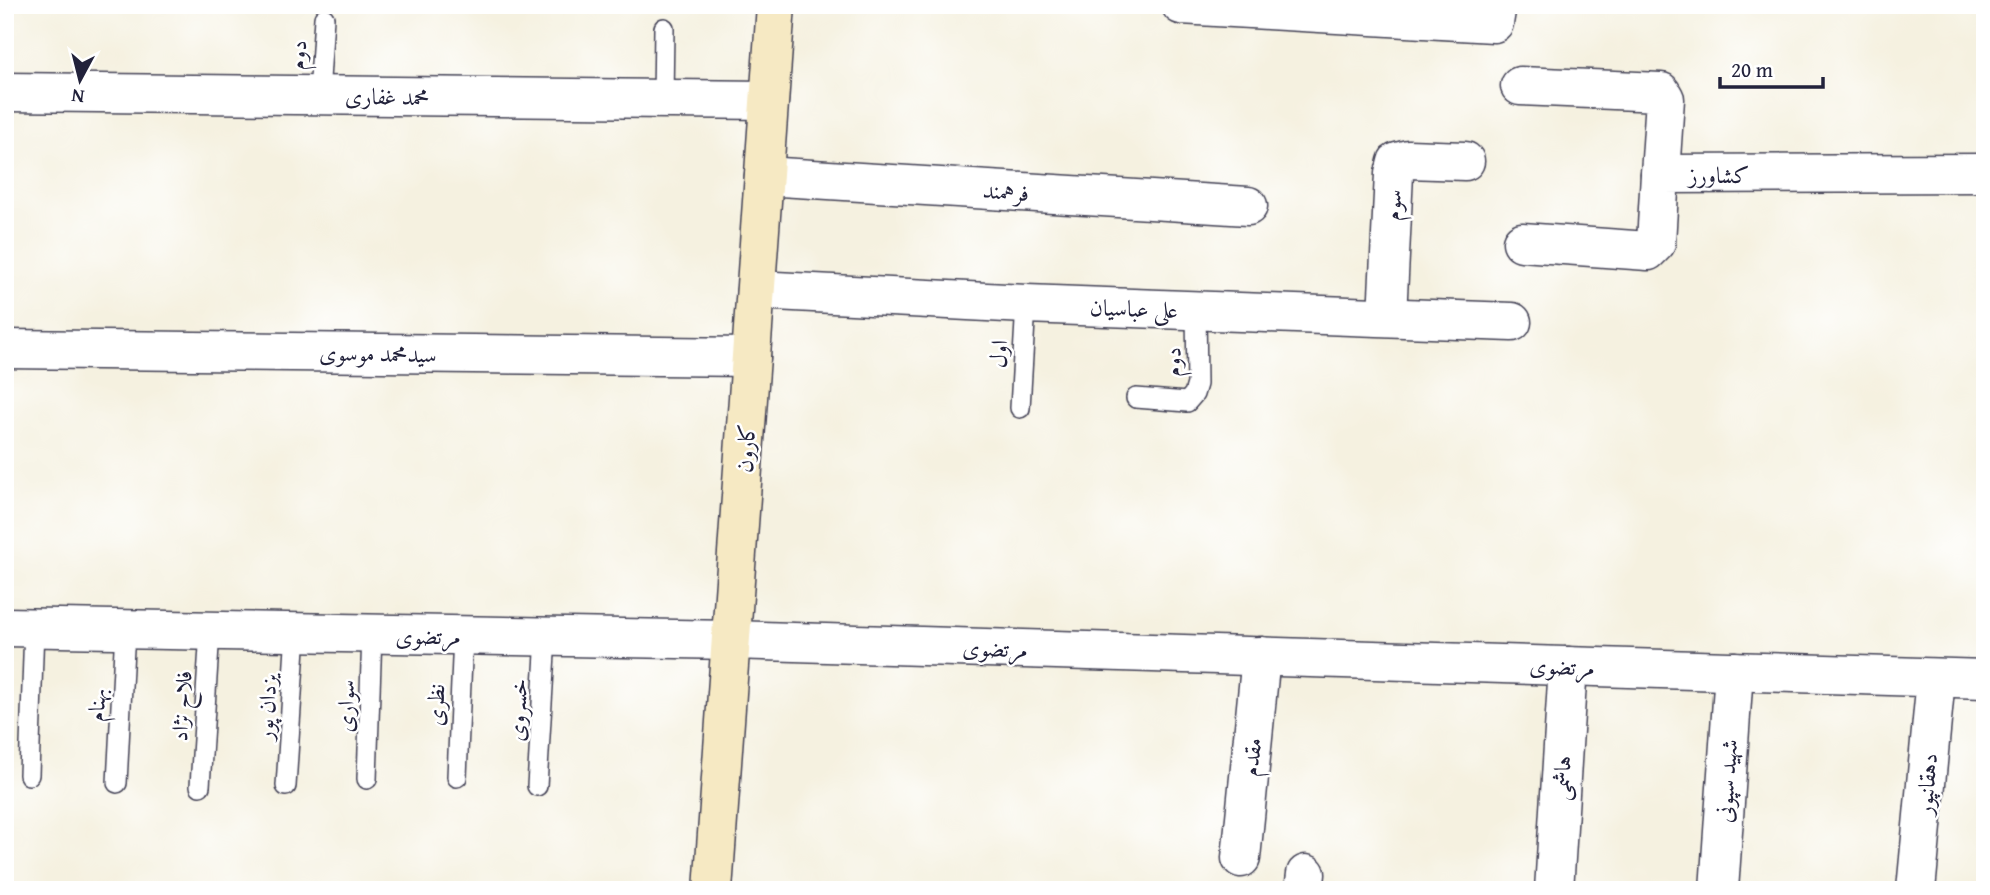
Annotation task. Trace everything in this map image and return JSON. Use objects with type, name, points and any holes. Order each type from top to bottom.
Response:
[{"type":"main road","name":"کارون","points":[[713,890],[776,5]]},
{"type":"street","points":[[1181,5],[1495,14]]},
{"type":"street","points":[[1520,86],[1661,92],[1665,99],[1660,174]]},
{"type":"street","name":"محمد غفاری","points":[[5,92],[769,100]]},
{"type":"street","name":"سوم","points":[[1387,316],[1394,174],[1397,162],[1408,159],[1465,161]]},
{"type":"street","name":"کشاورز","points":[[1522,242],[1648,251],[1656,243],[1660,174],[1985,173]]},
{"type":"street","name":"فرهمند","points":[[764,176],[1248,206]]},
{"type":"street","name":"علی عباسیان","points":[[756,290],[1026,304],[1512,322]]},
{"type":"street","name":"سیدمحمد موسوی","points":[[5,349],[751,357]]},
{"type":"street","name":"مرتضوی","points":[[20,627],[731,640],[1985,679]]},
{"type":"street","name":"مقدم","points":[[1241,858],[1261,656]]},
{"type":"street","name":"هاشمی","points":[[1554,890],[1568,666]]},
{"type":"street","name":"شهید سپونی","points":[[1719,890],[1734,671]]},
{"type":"street","name":"دهقانپور","points":[[1916,890],[1936,678]]},
{"type":"lane","name":"دوم","points":[[319,95],[324,18]]},
{"type":"lane","points":[[663,99],[664,28]]},
{"type":"lane","name":"اول","points":[[1020,408],[1026,304]]},
{"type":"lane","name":"دوم","points":[[1136,398],[1188,402],[1194,394],[1197,384],[1196,310]]},
{"type":"lane","points":[[20,627],[29,775]]},
{"type":"lane","name":"بهنام","points":[[117,783],[125,629]]},
{"type":"lane","name":"فلاح نژاد","points":[[200,786],[211,631]]},
{"type":"lane","name":"یزدان پور","points":[[286,786],[296,632]]},
{"type":"lane","name":"سواری","points":[[367,779],[372,634]]},
{"type":"lane","name":"نظری","points":[[457,777],[463,635]]},
{"type":"lane","name":"خسروی","points":[[537,786],[546,637]]}]
